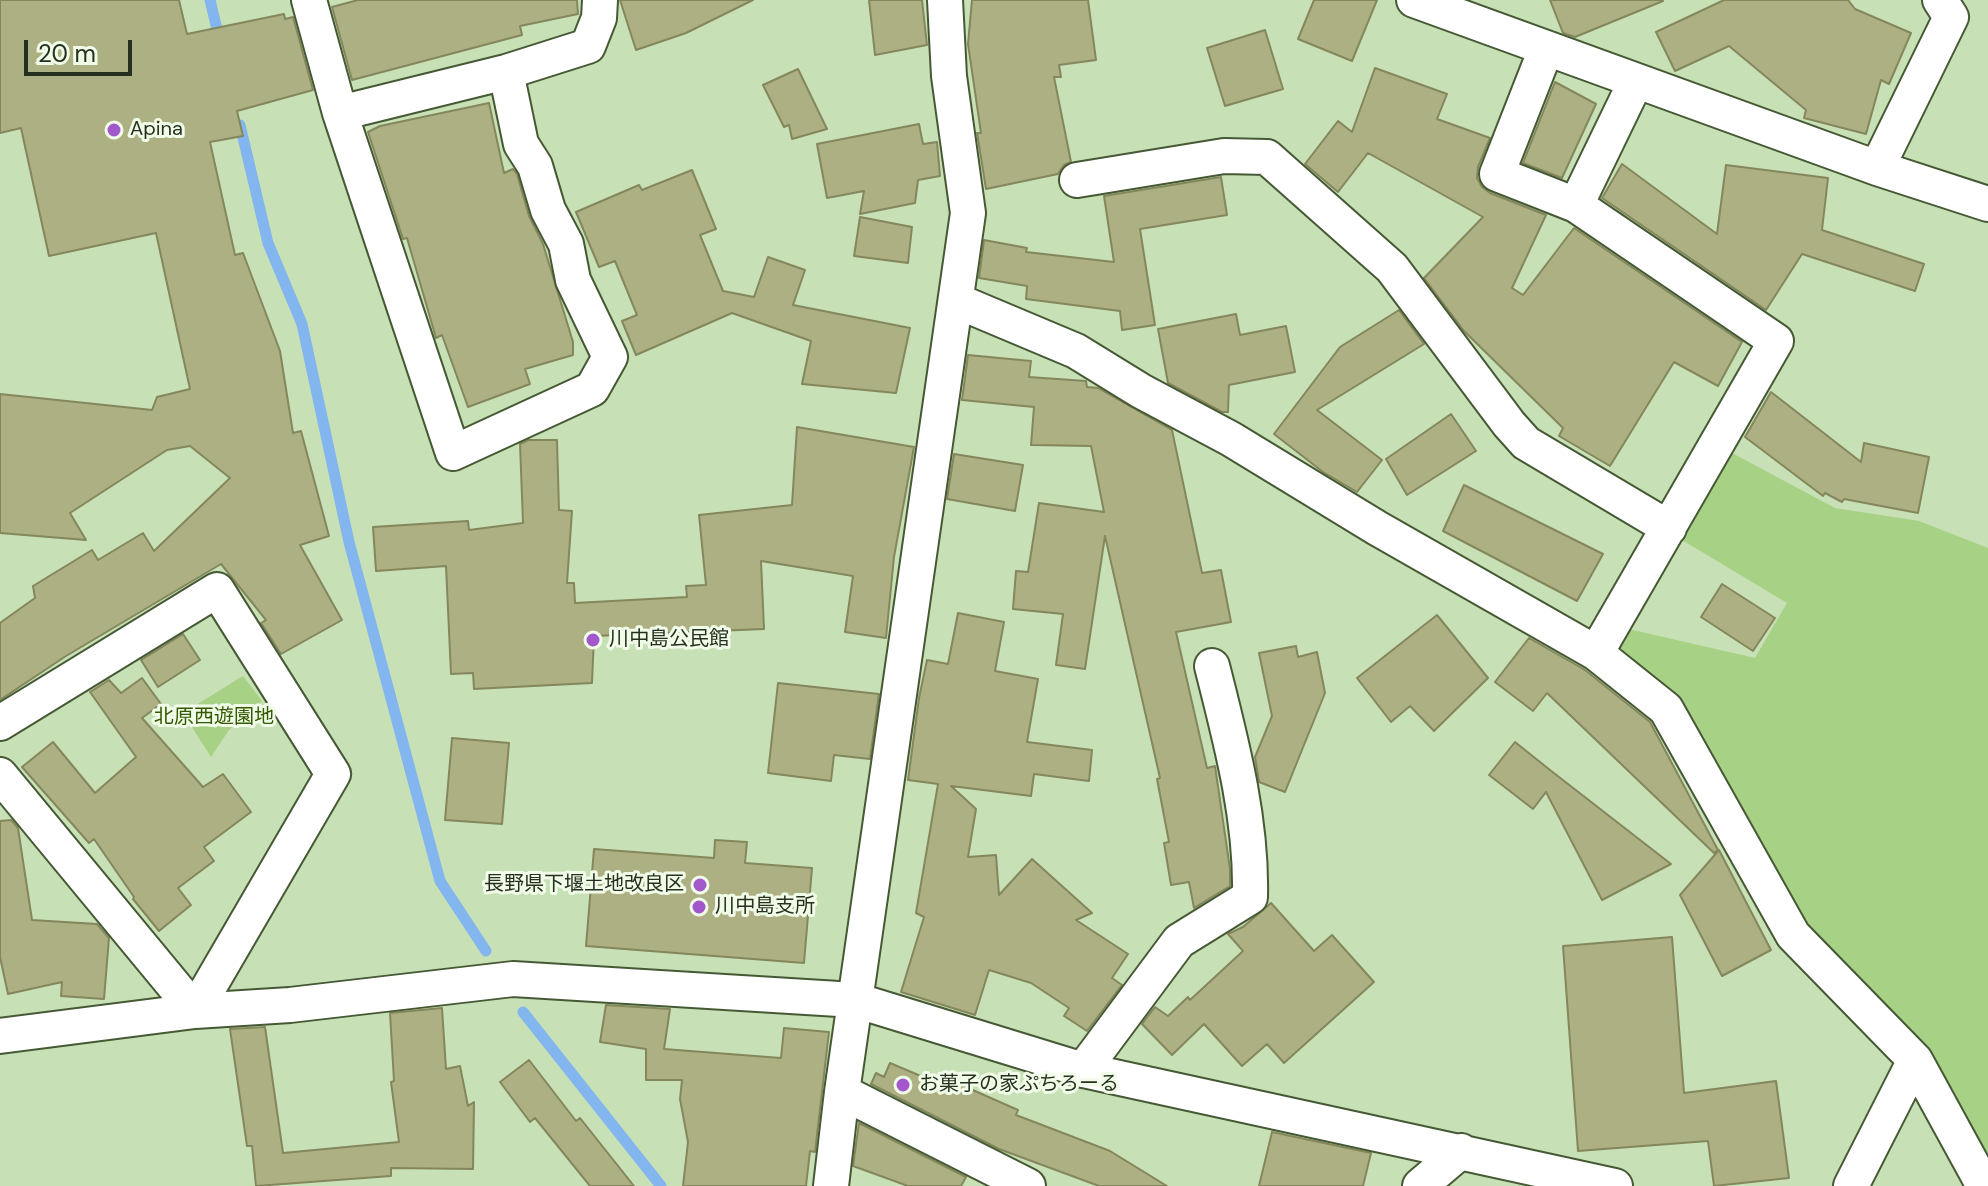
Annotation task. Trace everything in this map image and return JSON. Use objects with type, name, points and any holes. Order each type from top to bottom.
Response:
[{"type":"street","points":[[309,0],[340,113],[453,453],[592,389],[610,357],[573,280],[566,244],[548,210],[535,166],[521,144],[506,72]]},
{"type":"street","points":[[340,113],[506,72],[588,46],[599,18],[600,0]]},
{"type":"street","points":[[831,1186],[968,213],[949,76],[945,0]]},
{"type":"street","points":[[1414,0],[1877,168],[1988,204]]},
{"type":"street","points":[[1877,168],[1951,17],[1940,0]]},
{"type":"street","points":[[1546,49],[1497,174],[1576,205],[1776,341],[1596,653]]},
{"type":"street","points":[[1576,205],[1636,81]]},
{"type":"street","points":[[1077,180],[1224,156],[1267,157],[1392,268],[1526,443],[1669,528]]},
{"type":"street","points":[[957,301],[1076,351],[1141,391],[1231,439],[1377,528],[1596,653],[1666,709],[1793,935],[1915,1060],[1984,1186]]},
{"type":"street","points":[[0,723],[217,590],[333,774],[195,1011]]},
{"type":"street","points":[[1083,1070],[1179,941],[1250,897],[1251,864],[1235,761],[1212,666]]},
{"type":"street","points":[[0,775],[195,1011]]},
{"type":"street","points":[[0,1036],[195,1011],[290,1005],[513,979],[855,1000],[1083,1070],[1615,1186]]},
{"type":"street","points":[[1851,1186],[1915,1060]]},
{"type":"street","points":[[842,1092],[1028,1186]]},
{"type":"street","points":[[1420,1186],[1461,1151]]},
{"type":"green space","points":[[1732,453],[1835,508],[1919,521],[1988,548],[1988,1175],[1786,924],[1686,708],[1619,650],[1611,625],[1755,658],[1787,603],[1682,540]]},
{"type":"green space","name":"北原西遊園地","points":[[243,676],[262,701],[229,730],[211,757],[183,713]]},
{"type":"building","points":[[0,0],[179,0],[187,34],[284,14],[285,19],[293,17],[313,90],[237,111],[243,136],[210,142],[235,255],[243,253],[280,351],[293,433],[301,431],[329,536],[300,545],[342,620],[281,654],[261,623],[266,620],[221,564],[66,656],[0,700],[0,623],[35,598],[33,586],[92,550],[98,560],[143,533],[154,551],[230,478],[190,446],[167,450],[70,513],[86,540],[0,533],[0,394],[152,410],[157,397],[190,389],[156,233],[49,256],[21,128],[0,133]]},
{"type":"building","points":[[358,0],[577,0],[578,14],[520,26],[522,35],[352,80],[332,7]]},
{"type":"building","points":[[620,0],[753,0],[686,33],[636,50]]},
{"type":"building","points":[[869,0],[922,0],[927,45],[875,55]]},
{"type":"building","points":[[972,0],[1088,0],[1096,60],[1059,65],[1061,77],[1054,77],[1071,162],[1064,165],[1058,174],[986,189],[968,44]]},
{"type":"building","points":[[1314,0],[1377,0],[1352,61],[1298,39]]},
{"type":"building","points":[[1550,0],[1663,1],[1575,37],[1563,33]]},
{"type":"building","points":[[1724,0],[1848,0],[1855,9],[1911,33],[1889,84],[1881,80],[1866,134],[1804,118],[1806,110],[1729,46],[1675,71],[1656,32]]},
{"type":"building","points":[[1265,30],[1283,89],[1225,106],[1207,48]]},
{"type":"building","points":[[1375,68],[1447,94],[1437,119],[1490,138],[1478,167],[1477,178],[1482,187],[1546,215],[1512,288],[1523,295],[1574,228],[1742,342],[1718,386],[1674,362],[1610,466],[1559,436],[1563,428],[1464,331],[1424,278],[1483,217],[1368,153],[1338,192],[1305,164],[1338,121],[1352,132]]},
{"type":"building","points":[[798,69],[827,129],[792,139],[789,125],[784,127],[763,85]]},
{"type":"building","points":[[1555,82],[1596,104],[1562,178],[1523,163]]},
{"type":"building","points":[[489,103],[504,173],[513,169],[517,174],[529,216],[543,244],[573,342],[573,355],[525,369],[530,384],[468,407],[442,335],[436,338],[407,238],[403,239],[368,132],[380,126]]},
{"type":"building","points":[[919,124],[923,144],[937,142],[940,176],[918,180],[915,203],[860,214],[864,191],[827,198],[817,144]]},
{"type":"building","points":[[1622,164],[1717,234],[1726,165],[1828,178],[1822,230],[1924,264],[1915,291],[1802,254],[1766,310],[1602,198]]},
{"type":"building","points":[[692,170],[716,229],[700,235],[723,291],[754,297],[768,257],[805,270],[793,305],[910,328],[896,393],[802,384],[811,341],[732,313],[636,355],[622,321],[637,315],[615,261],[599,267],[576,212],[639,185],[642,190]]},
{"type":"building","points":[[1221,177],[1227,215],[1140,229],[1155,325],[1122,330],[1120,311],[1026,299],[1027,286],[979,278],[984,240],[1027,248],[1026,252],[1114,262],[1104,196]]},
{"type":"building","points":[[860,217],[912,227],[908,263],[854,256]]},
{"type":"building","points":[[1399,310],[1424,344],[1317,410],[1382,460],[1357,492],[1323,472],[1274,434],[1340,347]]},
{"type":"building","points":[[1236,314],[1240,335],[1286,326],[1295,372],[1229,385],[1228,412],[1222,412],[1168,383],[1158,329]]},
{"type":"building","points":[[968,355],[1031,361],[1029,377],[1086,381],[1087,387],[1098,388],[1172,430],[1202,573],[1221,570],[1231,622],[1176,632],[1207,768],[1215,766],[1230,869],[1230,886],[1194,908],[1189,882],[1171,885],[1164,843],[1169,842],[1157,779],[1160,778],[1105,536],[1085,669],[1056,665],[1063,614],[1013,609],[1016,571],[1028,572],[1039,503],[1104,512],[1091,446],[1031,445],[1034,407],[962,400]]},
{"type":"building","points":[[1771,392],[1861,462],[1864,443],[1929,457],[1918,513],[1844,499],[1842,502],[1825,493],[1823,496],[1745,437]]},
{"type":"building","points":[[1451,414],[1476,451],[1407,495],[1386,459]]},
{"type":"building","points":[[797,427],[914,447],[894,557],[886,638],[845,632],[853,576],[761,561],[764,629],[594,636],[592,683],[474,689],[473,673],[451,674],[446,566],[376,571],[373,527],[468,521],[469,530],[523,523],[520,444],[528,440],[557,440],[559,510],[572,511],[567,583],[574,583],[575,603],[687,597],[686,586],[706,585],[699,515],[792,505]]},
{"type":"building","points":[[954,454],[1023,465],[1015,511],[947,499]]},
{"type":"building","points":[[1464,485],[1603,554],[1577,601],[1443,531]]},
{"type":"building","points":[[1722,584],[1775,618],[1753,651],[1701,617]]},
{"type":"building","points":[[958,613],[1004,622],[995,671],[1038,679],[1027,742],[1092,750],[1089,781],[1034,774],[1031,796],[951,786],[976,809],[968,857],[996,855],[999,895],[1032,859],[1092,913],[1076,920],[1128,954],[1112,978],[1122,985],[1087,1031],[1064,1016],[1069,1008],[1031,983],[989,970],[975,1015],[901,992],[924,917],[916,913],[938,784],[908,780],[919,698],[927,660],[948,664]]},
{"type":"building","points":[[1437,615],[1488,678],[1434,731],[1410,706],[1391,722],[1357,678]]},
{"type":"building","points":[[183,634],[200,660],[158,687],[141,660]]},
{"type":"building","points":[[1529,638],[1585,670],[1650,722],[1718,850],[1714,853],[1547,693],[1533,711],[1495,682]]},
{"type":"building","points":[[1296,646],[1298,657],[1317,652],[1325,693],[1285,792],[1259,782],[1255,757],[1272,716],[1259,653]]},
{"type":"building","points":[[142,678],[161,704],[142,718],[203,787],[223,774],[251,812],[204,847],[214,861],[178,888],[191,905],[159,931],[133,899],[94,839],[89,843],[22,767],[53,742],[95,793],[136,757],[90,692],[109,680],[121,693]]},
{"type":"building","points":[[778,683],[879,694],[870,759],[834,755],[831,781],[768,773]]},
{"type":"building","points":[[452,738],[509,743],[502,824],[445,820]]},
{"type":"building","points":[[1515,742],[1671,864],[1602,900],[1546,792],[1533,809],[1489,775]]},
{"type":"building","points":[[11,820],[18,828],[32,920],[97,924],[109,938],[104,999],[61,996],[62,982],[8,994],[0,957],[0,821]]},
{"type":"building","name":"川中島支所","points":[[715,840],[747,842],[745,863],[812,868],[804,963],[586,946],[594,849],[714,858]]},
{"type":"building","points":[[1719,850],[1771,950],[1722,976],[1680,895]]},
{"type":"building","points":[[1271,903],[1314,951],[1332,935],[1374,982],[1284,1063],[1267,1044],[1242,1066],[1204,1024],[1172,1055],[1142,1024],[1155,1007],[1168,1016],[1243,951],[1228,934],[1243,927]]},
{"type":"building","points":[[1672,937],[1684,1093],[1776,1081],[1789,1178],[1714,1186],[1708,1141],[1578,1151],[1563,946]]},
{"type":"building","points":[[606,1005],[670,1009],[664,1049],[781,1058],[784,1028],[829,1032],[815,1152],[810,1151],[806,1186],[683,1186],[688,1142],[680,1099],[682,1080],[646,1080],[646,1049],[600,1042]]},
{"type":"building","points":[[442,1008],[446,1069],[460,1066],[468,1106],[474,1102],[473,1169],[391,1168],[391,1176],[256,1186],[252,1146],[247,1146],[230,1029],[265,1027],[283,1153],[399,1142],[391,1082],[394,1081],[390,1013]]},
{"type":"building","points":[[529,1060],[576,1121],[580,1118],[634,1186],[590,1186],[535,1118],[530,1122],[500,1082]]},
{"type":"building","points":[[890,1063],[956,1091],[959,1084],[1018,1110],[1016,1115],[1110,1151],[1167,1186],[1099,1186],[999,1149],[871,1084],[876,1073],[884,1077]]},
{"type":"building","points":[[859,1123],[966,1177],[961,1186],[908,1186],[853,1166]]},
{"type":"building","points":[[1272,1132],[1371,1153],[1363,1186],[1259,1186]]},
{"type":"waterway","points":[[210,0],[220,42]]},
{"type":"waterway","points":[[240,125],[268,243],[302,324],[349,542],[440,881],[486,951]]},
{"type":"waterway","points":[[523,1012],[661,1186]]},
{"type":"place","name":"Apina","points":[[114,130]]},
{"type":"place","name":"川中島公民館","points":[[593,640]]},
{"type":"place","name":"長野県下堰土地改良区","points":[[700,885]]},
{"type":"place","name":"川中島支所","points":[[699,907]]},
{"type":"place","name":"お菓子の家ぷちろーる","points":[[903,1085]]}]
